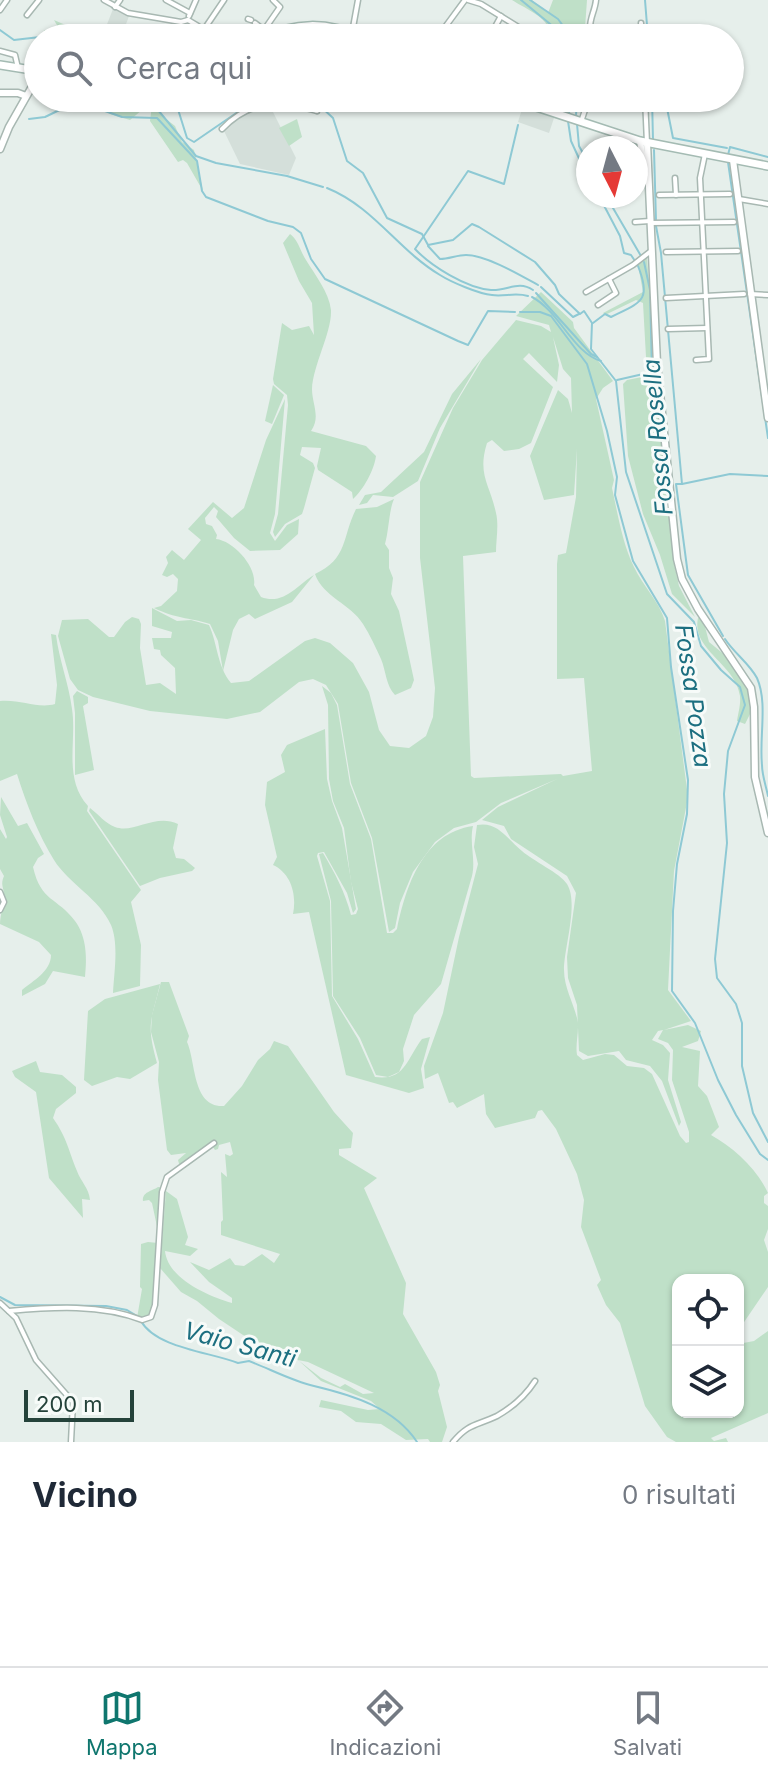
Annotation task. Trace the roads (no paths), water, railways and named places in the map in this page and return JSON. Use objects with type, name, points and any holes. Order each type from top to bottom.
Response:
[{"type":"main road","points":[[0,65],[24,70]]},
{"type":"main road","points":[[557,112],[625,136]]},
{"type":"main road","points":[[648,143],[768,166]]},
{"type":"street","points":[[0,10],[7,0]]},
{"type":"street","points":[[27,15],[39,0]]},
{"type":"street","points":[[104,0],[146,17],[181,22],[188,20]]},
{"type":"street","points":[[115,7],[120,0]]},
{"type":"street","points":[[166,0],[190,13]]},
{"type":"street","points":[[188,20],[196,0]]},
{"type":"street","points":[[208,24],[224,0]]},
{"type":"street","points":[[269,24],[280,7],[273,0]]},
{"type":"street","points":[[354,24],[358,0]]},
{"type":"street","points":[[448,24],[467,0],[481,4],[514,24]]},
{"type":"street","points":[[590,24],[596,0]]},
{"type":"street","points":[[497,24],[501,16]]},
{"type":"street","points":[[188,20],[193,24]]},
{"type":"street","points":[[251,21],[255,24]]},
{"type":"street","points":[[0,51],[15,55],[18,68]]},
{"type":"street","points":[[0,93],[24,96]]},
{"type":"street","points":[[0,149],[2,137],[24,99]]},
{"type":"street","points":[[222,129],[245,112]]},
{"type":"street","points":[[581,122],[584,112]]},
{"type":"street","points":[[643,112],[644,136]]},
{"type":"street","points":[[696,360],[709,359],[700,178],[705,154]]},
{"type":"street","points":[[733,160],[734,196],[747,294],[768,418]]},
{"type":"street","points":[[675,178],[676,195]]},
{"type":"street","points":[[648,189],[658,378],[677,559],[682,579],[698,609],[751,688],[755,777],[768,833]]},
{"type":"street","points":[[659,195],[734,196],[768,203]]},
{"type":"street","points":[[635,222],[734,222]]},
{"type":"street","points":[[586,292],[651,251]]},
{"type":"street","points":[[666,252],[738,251]]},
{"type":"street","points":[[598,305],[616,293],[609,279]]},
{"type":"street","points":[[666,298],[768,295]]},
{"type":"street","points":[[668,329],[707,328]]},
{"type":"street","points":[[0,892],[4,902],[0,910]]},
{"type":"street","points":[[9,1311],[52,1307],[120,1312],[142,1320],[151,1317],[155,1305],[162,1192],[167,1177],[214,1143]]},
{"type":"street","points":[[0,1303],[16,1318],[36,1360],[73,1402],[71,1442]]},
{"type":"street","points":[[453,1442],[472,1424],[497,1416],[512,1405],[528,1392],[535,1381]]},
{"type":"waterway","points":[[521,0],[550,24]]},
{"type":"waterway","points":[[530,0],[562,24]]},
{"type":"waterway","name":"Fossa Rosella","points":[[645,0],[647,24]]},
{"type":"waterway","points":[[0,30],[14,40],[24,39]]},
{"type":"waterway","name":"Fossa Pozza","points":[[29,119],[55,112]]},
{"type":"waterway","name":"Fossa Pozza","points":[[108,112],[122,117],[157,118],[197,161],[202,191],[206,197],[268,221],[293,227],[301,233],[311,259],[325,279],[468,345],[488,311],[515,312]]},
{"type":"waterway","points":[[160,112],[196,156],[323,187]]},
{"type":"waterway","points":[[179,112],[187,138],[194,142],[238,112]]},
{"type":"waterway","points":[[327,112],[333,118],[347,161],[363,173],[387,218],[422,234],[428,245],[453,240],[472,224],[479,227],[535,262],[559,294],[580,314],[584,311],[592,323],[591,349],[616,381],[626,472],[667,594],[694,622],[701,646],[740,687],[745,705],[728,751],[724,794],[727,843],[715,959],[717,978],[736,1004],[742,1023],[742,1066],[753,1113],[768,1142]]},
{"type":"waterway","points":[[576,112],[576,116]]},
{"type":"waterway","name":"Fossa Rosella","points":[[652,112],[653,140]]},
{"type":"waterway","points":[[668,112],[673,138],[727,148]]},
{"type":"waterway","points":[[568,121],[576,152]]},
{"type":"waterway","points":[[577,124],[578,136]]},
{"type":"waterway","points":[[518,125],[504,184],[468,171],[415,249],[439,269],[471,285],[491,290],[518,286],[533,290]]},
{"type":"waterway","points":[[728,155],[730,147],[768,157]]},
{"type":"waterway","name":"Fossa Rosella","points":[[654,150],[656,221]]},
{"type":"waterway","points":[[728,162],[768,438]]},
{"type":"waterway","points":[[327,188],[359,206],[411,254],[445,278],[486,294],[528,296]]},
{"type":"waterway","points":[[605,208],[620,236],[624,253],[631,255],[635,261]]},
{"type":"waterway","points":[[613,208],[641,256]]},
{"type":"waterway","name":"Fossa Rosella","points":[[656,226],[682,484],[676,484],[688,575],[723,636]]},
{"type":"waterway","points":[[428,246],[440,259],[466,255],[483,258],[538,285]]},
{"type":"waterway","points":[[617,380],[652,372],[650,290],[644,262]]},
{"type":"waterway","points":[[593,323],[605,314],[611,317],[641,299],[644,287],[638,266]]},
{"type":"waterway","points":[[541,287],[573,317],[579,314]]},
{"type":"waterway","points":[[536,293],[597,357]]},
{"type":"waterway","name":"Fossa Pozza","points":[[532,297],[542,303],[582,350],[601,361]]},
{"type":"waterway","name":"Fossa Pozza","points":[[520,312],[540,312],[551,316],[587,364],[607,431],[617,477],[615,495],[633,561],[667,618],[688,780],[687,814],[677,864],[673,911],[672,991],[695,1023],[736,1115],[760,1154],[768,1160]]},
{"type":"waterway","points":[[682,484],[730,474],[768,476]]},
{"type":"waterway","name":"Fossa Rosella","points":[[725,639],[754,673],[760,688],[763,709],[762,769],[768,796]]},
{"type":"waterway","name":"Vaio Santi","points":[[0,1297],[15,1305],[106,1306],[127,1310],[137,1316]]},
{"type":"waterway","name":"Vaio Santi","points":[[141,1321],[148,1330],[171,1343],[238,1363],[249,1361],[372,1405],[397,1420],[417,1442]]}]
